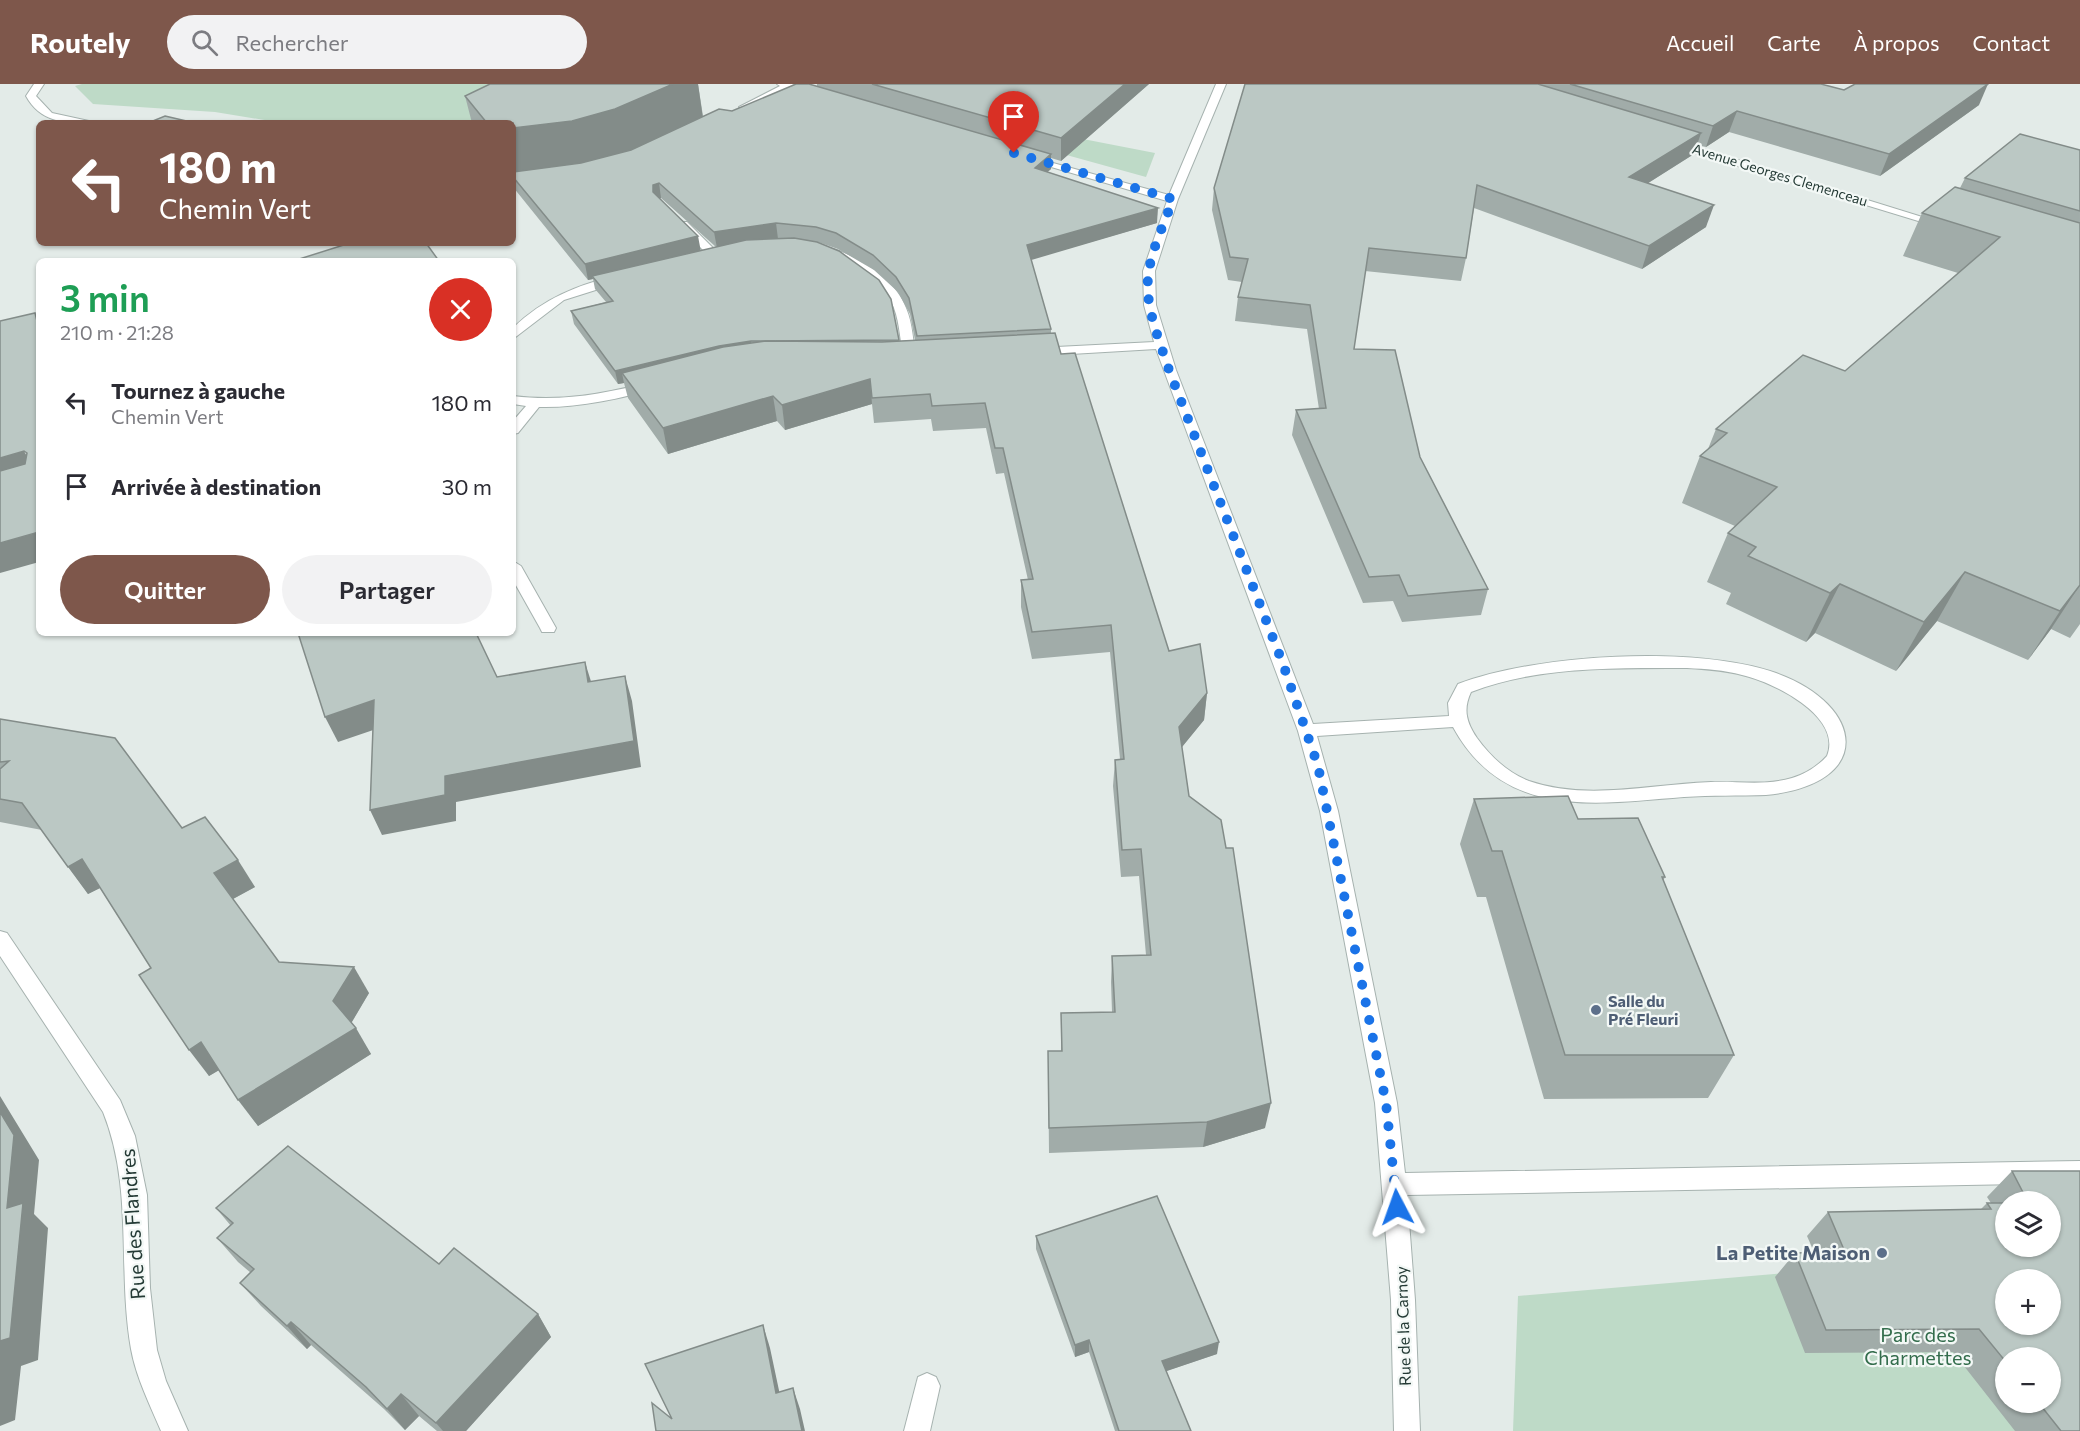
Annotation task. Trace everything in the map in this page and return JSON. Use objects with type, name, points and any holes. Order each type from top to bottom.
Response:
[{"type":"street","points":[[39,84],[31,96],[35,105],[45,114],[62,120]]},
{"type":"street","name":"Rue de la Carnoy","points":[[1221,84],[1173,199],[1149,271],[1149,299],[1161,345],[1307,731],[1329,811],[1386,1103],[1395,1184],[1407,1431]]},
{"type":"street","points":[[734,112],[785,85],[822,96]]},
{"type":"street","name":"Avenue Georges Clemenceau","points":[[1664,140],[1949,227]]},
{"type":"street","points":[[1014,153],[1173,199]]},
{"type":"street","points":[[677,218],[707,256],[730,250]]},
{"type":"street","points":[[816,248],[850,259],[891,293],[898,303],[916,358],[891,359]]},
{"type":"street","points":[[516,332],[534,313],[557,298],[579,289],[633,275]]},
{"type":"street","points":[[1024,352],[1161,345]]},
{"type":"street","points":[[516,401],[535,404],[595,399],[665,382]]},
{"type":"street","points":[[516,426],[535,404]]},
{"type":"street","points":[[516,571],[548,628]]},
{"type":"street","points":[[1657,662],[1718,664],[1758,674],[1788,686],[1809,699],[1826,715],[1838,735],[1837,753],[1825,769],[1786,786],[1564,795],[1524,786],[1498,772],[1469,742],[1458,721],[1457,703],[1464,688],[1491,676],[1532,669],[1657,662]]},
{"type":"street","points":[[1307,731],[1458,721]]},
{"type":"street","name":"Rue des Flandres","points":[[0,939],[112,1107],[124,1131],[133,1166],[144,1350],[156,1388],[175,1431]]},
{"type":"street","points":[[1395,1184],[2080,1172]]},
{"type":"street","points":[[916,1431],[927,1386]]},
{"type":"green space","points":[[82,84],[559,84],[501,120],[264,120],[215,112],[93,104],[75,86]]},
{"type":"green space","points":[[896,108],[954,114],[1155,153],[1146,177]]},
{"type":"green space","name":"Parc des Charmettes","points":[[2080,1248],[2080,1431],[1513,1431],[1518,1296],[1995,1255],[2061,1257],[2061,1250]]},
{"type":"building","points":[[490,84],[673,84],[615,109],[572,121],[516,128],[516,120],[485,120],[465,96]]},
{"type":"building","points":[[796,84],[809,84],[1051,154],[1035,168],[1158,208],[1027,245],[1051,329],[917,336],[909,298],[896,277],[873,255],[836,233],[816,227],[776,223],[714,232],[659,183],[653,185],[653,192],[698,236],[585,264],[516,181],[516,172],[581,163],[631,150],[719,109],[732,111]]},
{"type":"building","points":[[872,84],[1125,84],[1061,138]]},
{"type":"building","points":[[1245,84],[1538,84],[1701,133],[1629,177],[1714,205],[1649,246],[1477,185],[1466,258],[1369,248],[1354,349],[1395,350],[1420,457],[1488,589],[1408,596],[1399,575],[1369,577],[1296,410],[1326,408],[1310,305],[1238,297],[1248,259],[1230,257],[1214,188]]},
{"type":"building","points":[[1570,84],[1821,84],[1844,90],[1855,84],[1988,84],[1889,154],[1737,111],[1713,126]]},
{"type":"building","points":[[165,116],[182,120],[155,120]]},
{"type":"building","points":[[2020,134],[2080,150],[2080,211],[1965,178]]},
{"type":"building","points":[[1955,187],[2080,223],[2080,585],[2060,611],[1965,572],[1924,622],[1840,584],[1830,593],[1748,556],[1756,547],[1728,533],[1777,487],[1700,456],[1727,433],[1716,429],[1803,355],[1845,371],[2000,237],[1922,213]]},
{"type":"building","points":[[794,238],[817,242],[839,251],[879,280],[891,299],[899,340],[751,341],[719,346],[615,371],[571,311],[613,301],[592,276],[746,240]]},
{"type":"building","points":[[340,246],[428,246],[437,258],[302,258]]},
{"type":"building","points":[[35,313],[36,317],[36,533],[0,543],[0,471],[25,464],[27,453],[24,451],[0,458],[0,321]]},
{"type":"building","points":[[1055,333],[1061,354],[1075,353],[1169,651],[1200,644],[1207,693],[1179,727],[1189,796],[1221,820],[1226,848],[1233,848],[1271,1103],[1207,1122],[1049,1128],[1048,1051],[1062,1051],[1061,1013],[1115,1012],[1112,956],[1151,955],[1141,849],[1122,850],[1115,760],[1124,759],[1111,625],[1032,632],[1021,580],[1033,579],[1003,448],[995,448],[985,403],[932,406],[930,394],[872,398],[870,379],[782,405],[773,396],[663,428],[622,373],[723,347],[766,341],[882,342]]},
{"type":"building","points":[[299,636],[477,636],[497,677],[585,662],[588,682],[625,676],[634,741],[445,776],[445,795],[370,810],[374,700],[325,717]]},
{"type":"building","points":[[0,719],[115,738],[182,828],[205,817],[238,860],[214,873],[279,962],[354,967],[333,1001],[356,1028],[238,1100],[201,1042],[189,1050],[139,975],[151,968],[82,859],[68,867],[22,803],[0,799],[0,769],[9,761],[0,762]]},
{"type":"building","points":[[1568,796],[1578,819],[1638,818],[1665,877],[1662,877],[1734,1055],[1565,1055],[1502,851],[1492,851],[1474,799]]},
{"type":"building","points":[[0,1112],[14,1135],[7,1208],[23,1203],[10,1338],[0,1341]]},
{"type":"building","points":[[288,1146],[439,1264],[454,1248],[538,1314],[436,1423],[401,1394],[387,1409],[366,1387],[291,1322],[287,1326],[240,1283],[254,1269],[217,1238],[233,1223],[216,1208]]},
{"type":"building","points":[[2012,1171],[2080,1171],[2080,1431],[2061,1431],[2047,1413],[2061,1413],[2061,1347],[1995,1349],[1979,1329],[1826,1330],[1795,1253],[1845,1252],[1828,1212],[1991,1209],[1987,1203],[1995,1203],[1995,1257],[2061,1257],[2061,1191],[2022,1191]]},
{"type":"building","points":[[1157,1196],[1219,1342],[1162,1361],[1191,1431],[1119,1431],[1089,1340],[1075,1345],[1036,1236]]},
{"type":"building","points":[[763,1325],[776,1393],[793,1388],[802,1431],[656,1431],[652,1403],[672,1419],[645,1364]]},
{"type":"place","name":"Salle du Pré Fleuri","points":[[1596,1010]]},
{"type":"place","name":"La Petite Maison","points":[[1882,1253]]},
{"type":"route","points":[[1014,153],[1173,199],[1149,271],[1148,293],[1154,323],[1169,370],[1283,664],[1318,766],[1329,811],[1386,1103],[1397,1207]]}]
